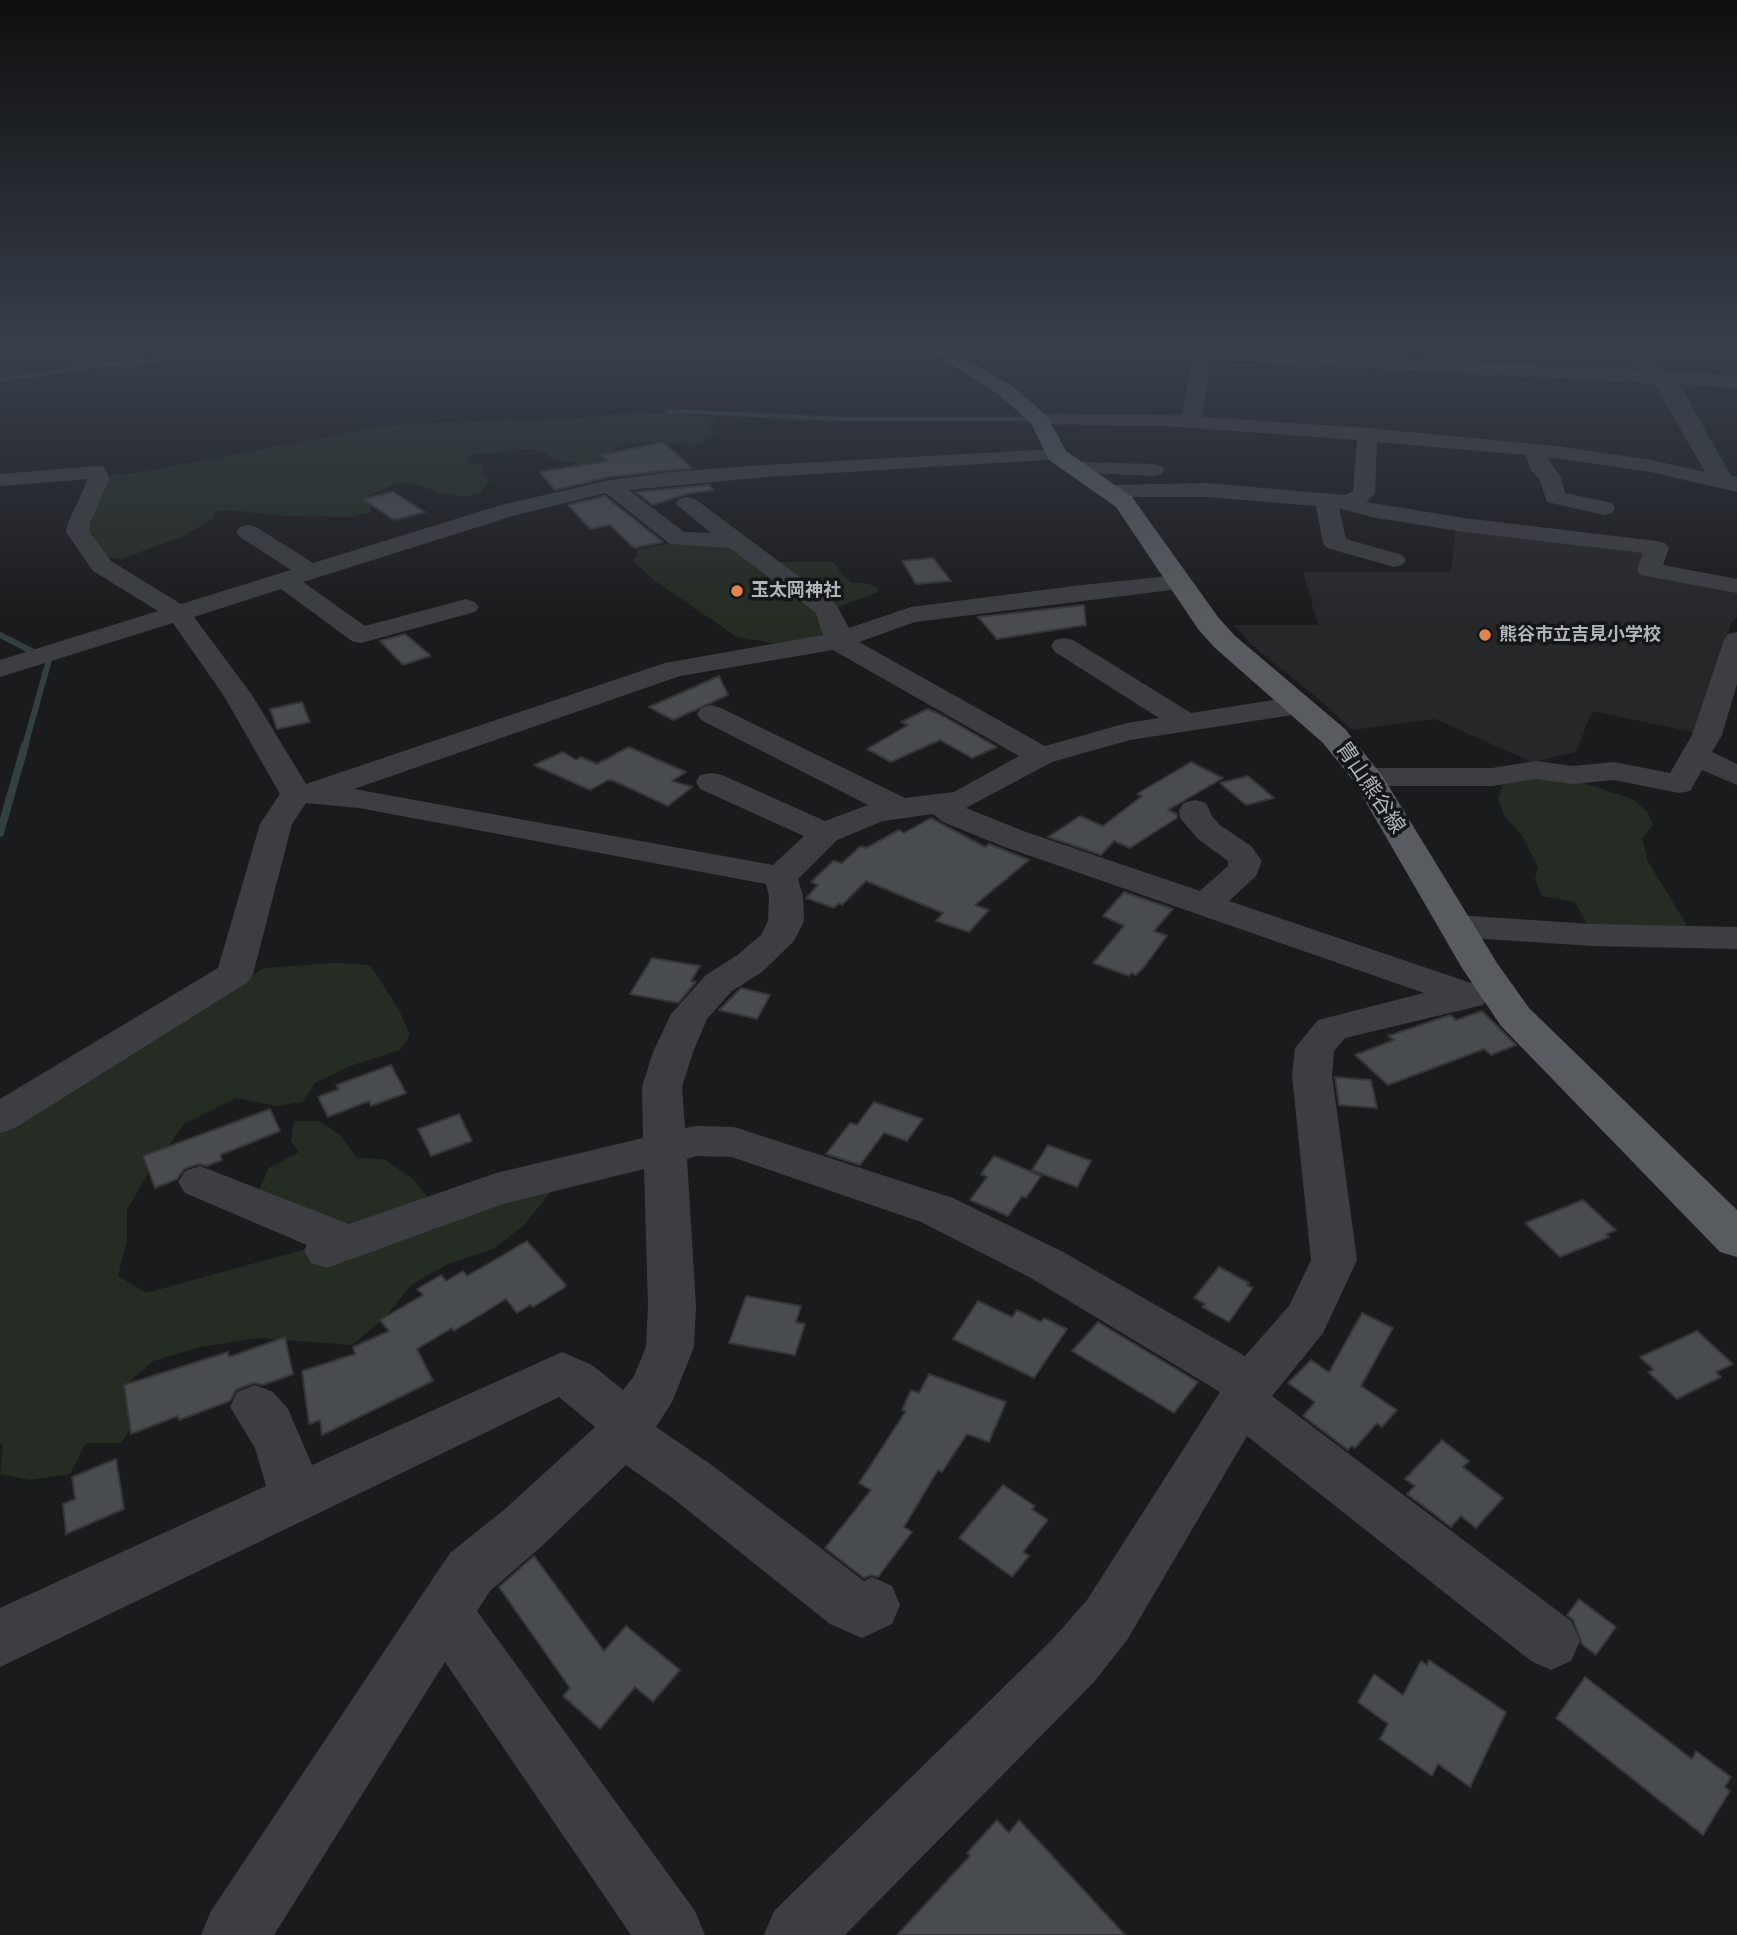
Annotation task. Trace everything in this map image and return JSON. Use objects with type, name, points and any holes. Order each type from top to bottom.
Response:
[{"type":"main road","points":[[1051,438],[1066,461]]},
{"type":"main road","name":"胄山熊谷線","points":[[1066,461],[1113,492],[1144,529],[1224,642],[1334,736],[1367,777],[1515,1017],[1737,1239]]},
{"type":"street","points":[[1113,492],[1206,490],[1350,502],[1364,495],[1367,438]]},
{"type":"street","points":[[1412,438],[1534,450],[1651,466],[1729,484]]},
{"type":"street","points":[[1700,438],[1729,484]]},
{"type":"street","points":[[1534,450],[1542,470],[1550,478],[1555,497],[1604,508]]},
{"type":"street","points":[[0,669],[509,510],[610,486],[670,478],[765,471],[1066,461],[1364,486]]},
{"type":"street","points":[[0,480],[96,472],[99,478],[79,523],[78,532],[102,566],[178,613],[238,695],[304,794],[781,877]]},
{"type":"street","points":[[610,486],[678,538],[736,541]]},
{"type":"street","points":[[1334,501],[1335,543],[1394,560]]},
{"type":"street","points":[[1334,501],[1371,510],[1464,525],[1657,548],[1649,570],[1737,586]]},
{"type":"street","points":[[687,505],[827,609],[836,628],[836,641]]},
{"type":"street","points":[[248,532],[310,572]]},
{"type":"street","points":[[284,580],[361,635],[467,607]]},
{"type":"street","points":[[0,1118],[235,974],[276,824],[304,794],[675,669],[836,641],[911,615],[1179,582]]},
{"type":"street","points":[[1367,777],[1492,777],[1536,770],[1573,775],[1614,771],[1679,784],[1707,735],[1737,640]]},
{"type":"street","points":[[836,641],[1041,756]]},
{"type":"street","points":[[1064,646],[1186,723]]},
{"type":"street","points":[[781,877],[825,833],[876,812],[942,805],[962,800],[1041,756],[1127,732],[1299,705]]},
{"type":"street","points":[[711,715],[899,808]]},
{"type":"street","points":[[1695,755],[1737,776]]},
{"type":"street","points":[[711,782],[825,833]]},
{"type":"street","points":[[942,805],[954,815],[1014,839],[1466,995],[1515,1017]]},
{"type":"street","points":[[1195,810],[1196,818],[1209,832],[1239,853],[1245,861],[1244,869],[1205,905]]},
{"type":"street","points":[[235,1935],[470,1572],[524,1527],[626,1429],[654,1387],[670,1347],[672,1306],[662,1087],[673,1052],[690,1014],[719,983],[749,964],[776,941],[786,921],[786,896],[781,877]]},
{"type":"street","points":[[1457,926],[1592,935],[1737,938]]},
{"type":"street","points":[[798,1935],[1073,1661],[1107,1620],[1246,1393],[1306,1319],[1334,1260],[1312,1075],[1315,1048],[1332,1029],[1466,995]]},
{"type":"street","points":[[200,1182],[338,1247],[496,1189],[696,1141],[734,1142],[937,1210],[1046,1265],[1246,1393],[1447,1563],[1551,1641]]},
{"type":"street","points":[[0,1638],[562,1373],[574,1380],[626,1429],[850,1605],[862,1610],[873,1605]]},
{"type":"street","points":[[255,1407],[270,1425],[281,1447],[296,1498]]},
{"type":"street","points":[[444,1612],[671,1935]]},
{"type":"shaded area","points":[[319,438],[710,438],[707,442],[692,446],[647,441],[625,445],[614,449],[599,462],[583,465],[552,459],[544,452],[532,449],[476,454],[468,457],[468,461],[484,466],[482,475],[490,480],[481,492],[465,497],[443,494],[414,483],[395,484],[367,496],[364,500],[369,504],[371,512],[350,517],[287,516],[228,510],[215,512],[212,519],[182,537],[121,559],[107,557],[89,529],[95,505],[113,474],[137,473]]},
{"type":"shaded area","name":"熊谷市立吉見小学校","points":[[1456,526],[1649,551],[1643,571],[1737,591],[1737,617],[1731,624],[1697,733],[1592,711],[1576,752],[1532,762],[1435,719],[1352,730],[1252,645],[1234,625],[1318,625],[1303,572],[1451,572]]},
{"type":"shaded area","points":[[674,542],[728,544],[758,562],[834,562],[843,576],[852,583],[877,587],[878,592],[820,614],[828,632],[812,638],[784,645],[737,637],[654,580],[632,560],[638,556],[636,550]]},
{"type":"shaded area","points":[[1517,778],[1571,779],[1632,799],[1647,811],[1653,825],[1642,838],[1648,862],[1687,925],[1670,929],[1630,925],[1589,928],[1575,902],[1542,896],[1535,879],[1538,867],[1521,834],[1505,817],[1498,800],[1502,786]]},
{"type":"shaded area","points":[[335,963],[370,965],[398,1008],[410,1035],[400,1050],[353,1065],[315,1083],[302,1102],[276,1106],[236,1098],[184,1124],[147,1175],[127,1210],[127,1240],[118,1276],[146,1293],[328,1243],[258,1192],[269,1168],[299,1152],[291,1141],[294,1121],[319,1121],[340,1135],[357,1158],[384,1159],[413,1179],[440,1212],[553,1189],[523,1226],[493,1249],[450,1263],[411,1285],[385,1318],[352,1345],[258,1338],[200,1347],[153,1361],[124,1387],[140,1414],[121,1443],[86,1443],[70,1474],[30,1480],[0,1474],[3,1445],[0,1444],[0,1132],[264,968]]},
{"type":"building","points":[[663,442],[692,468],[609,477],[555,490],[540,472],[607,461],[601,455]]},
{"type":"building","points":[[709,485],[714,490],[686,494],[653,505],[636,492]]},
{"type":"building","points":[[393,492],[425,512],[394,520],[363,499]]},
{"type":"building","points":[[605,496],[663,542],[634,548],[610,525],[590,529],[568,505]]},
{"type":"building","points":[[933,558],[951,581],[916,584],[902,561]]},
{"type":"building","points":[[1084,605],[1086,625],[997,639],[978,617]]},
{"type":"building","points":[[405,634],[430,656],[403,665],[380,641]]},
{"type":"building","points":[[719,676],[728,695],[673,720],[649,707]]},
{"type":"building","points":[[302,702],[310,722],[277,729],[270,709]]},
{"type":"building","points":[[928,709],[997,747],[972,758],[940,740],[891,762],[867,749],[908,725],[901,722]]},
{"type":"building","points":[[629,747],[686,772],[672,781],[692,787],[668,806],[614,781],[608,780],[590,790],[534,765],[563,752],[576,760],[581,757],[597,764]]},
{"type":"building","points":[[1191,762],[1223,778],[1168,810],[1177,814],[1177,818],[1130,848],[1114,841],[1101,855],[1048,837],[1080,816],[1103,826],[1142,796],[1137,794]]},
{"type":"building","points":[[1248,776],[1274,798],[1246,805],[1220,783]]},
{"type":"building","points":[[931,818],[985,847],[989,844],[1029,860],[975,905],[989,910],[969,932],[936,921],[943,913],[866,881],[842,905],[839,903],[834,908],[806,898],[818,885],[811,882],[833,861],[842,863],[861,846],[866,848],[899,830],[904,833]]},
{"type":"building","points":[[1124,892],[1173,909],[1154,931],[1167,936],[1144,967],[1136,975],[1131,973],[1129,976],[1093,963],[1124,926],[1103,916]]},
{"type":"building","points":[[652,958],[700,966],[691,981],[696,982],[678,1003],[630,994]]},
{"type":"building","points":[[741,988],[770,995],[757,1019],[719,1010]]},
{"type":"building","points":[[1482,1011],[1516,1045],[1491,1055],[1484,1049],[1388,1085],[1355,1055],[1394,1040],[1388,1036],[1451,1015],[1456,1020]]},
{"type":"building","points":[[391,1065],[406,1093],[371,1106],[369,1101],[328,1117],[318,1097],[339,1089],[336,1085]]},
{"type":"building","points":[[1335,1077],[1371,1080],[1377,1108],[1339,1105]]},
{"type":"building","points":[[874,1102],[923,1119],[907,1141],[884,1133],[860,1165],[826,1154],[850,1123],[857,1125]]},
{"type":"building","points":[[270,1109],[280,1131],[220,1155],[222,1160],[207,1166],[199,1164],[184,1169],[177,1179],[155,1188],[143,1156]]},
{"type":"building","points":[[459,1114],[472,1141],[431,1156],[418,1129]]},
{"type":"building","points":[[1048,1145],[1091,1161],[1077,1187],[1032,1170]]},
{"type":"building","points":[[994,1156],[1041,1176],[1026,1198],[1022,1196],[1008,1216],[970,1200],[987,1177],[981,1174]]},
{"type":"building","points":[[1583,1200],[1616,1230],[1606,1234],[1609,1237],[1560,1257],[1525,1223]]},
{"type":"building","points":[[527,1241],[566,1285],[564,1288],[533,1307],[530,1305],[517,1313],[506,1299],[454,1331],[452,1328],[417,1349],[433,1381],[322,1435],[320,1420],[309,1424],[302,1371],[355,1354],[353,1347],[389,1331],[380,1320],[423,1295],[417,1289],[441,1275],[446,1281],[463,1271],[467,1276]]},
{"type":"building","points":[[1219,1267],[1249,1283],[1247,1285],[1253,1288],[1229,1322],[1202,1307],[1205,1304],[1194,1298]]},
{"type":"building","points":[[746,1296],[801,1306],[796,1322],[805,1324],[795,1355],[729,1343]]},
{"type":"building","points":[[978,1301],[1012,1317],[1017,1310],[1041,1322],[1044,1318],[1067,1329],[1034,1378],[953,1339]]},
{"type":"building","points":[[1362,1313],[1393,1328],[1361,1386],[1397,1410],[1382,1427],[1377,1423],[1355,1448],[1351,1446],[1348,1450],[1303,1416],[1315,1402],[1288,1383],[1311,1360],[1329,1372]]},
{"type":"building","points":[[1098,1322],[1198,1382],[1174,1413],[1072,1351]]},
{"type":"building","points":[[1697,1331],[1733,1364],[1716,1372],[1721,1377],[1677,1399],[1648,1372],[1654,1370],[1640,1357]]},
{"type":"building","points":[[285,1337],[293,1374],[263,1385],[254,1383],[236,1390],[230,1401],[179,1420],[178,1416],[131,1434],[124,1385],[228,1352],[229,1357]]},
{"type":"building","points":[[929,1374],[1006,1402],[989,1442],[967,1434],[942,1472],[938,1470],[904,1527],[912,1532],[878,1577],[871,1575],[864,1578],[825,1548],[871,1490],[859,1483],[906,1411],[902,1410],[911,1390],[919,1393]]},
{"type":"building","points":[[1442,1440],[1469,1461],[1463,1467],[1503,1498],[1476,1528],[1461,1516],[1451,1527],[1407,1494],[1415,1486],[1405,1479]]},
{"type":"building","points":[[116,1459],[124,1509],[66,1534],[63,1504],[75,1499],[72,1477]]},
{"type":"building","points":[[1003,1485],[1035,1506],[1032,1509],[1048,1520],[1023,1552],[1029,1556],[1012,1577],[959,1538]]},
{"type":"building","points":[[534,1556],[604,1651],[626,1626],[680,1670],[653,1702],[635,1687],[600,1729],[563,1696],[570,1688],[499,1587]]},
{"type":"building","points":[[1579,1599],[1616,1627],[1596,1655],[1582,1644],[1573,1620],[1567,1615]]},
{"type":"building","points":[[1429,1660],[1506,1712],[1470,1787],[1438,1764],[1432,1776],[1380,1739],[1388,1724],[1358,1702],[1374,1674],[1403,1695],[1421,1661],[1427,1665]]},
{"type":"building","points":[[1585,1677],[1692,1759],[1696,1751],[1731,1777],[1725,1787],[1730,1791],[1703,1835],[1556,1718]]},
{"type":"building","points":[[997,1820],[1009,1833],[1019,1820],[1125,1935],[897,1935],[970,1856],[967,1853]]},
{"type":"waterway","points":[[1707,438],[1729,477]]},
{"type":"waterway","points":[[1719,475],[1737,479]]},
{"type":"waterway","points":[[0,635],[49,660],[25,746]]},
{"type":"waterway","points":[[0,833],[25,745]]},
{"type":"place","name":"玉太岡神社","points":[[737,591]]},
{"type":"place","name":"熊谷市立吉見小学校","points":[[1485,635]]}]
